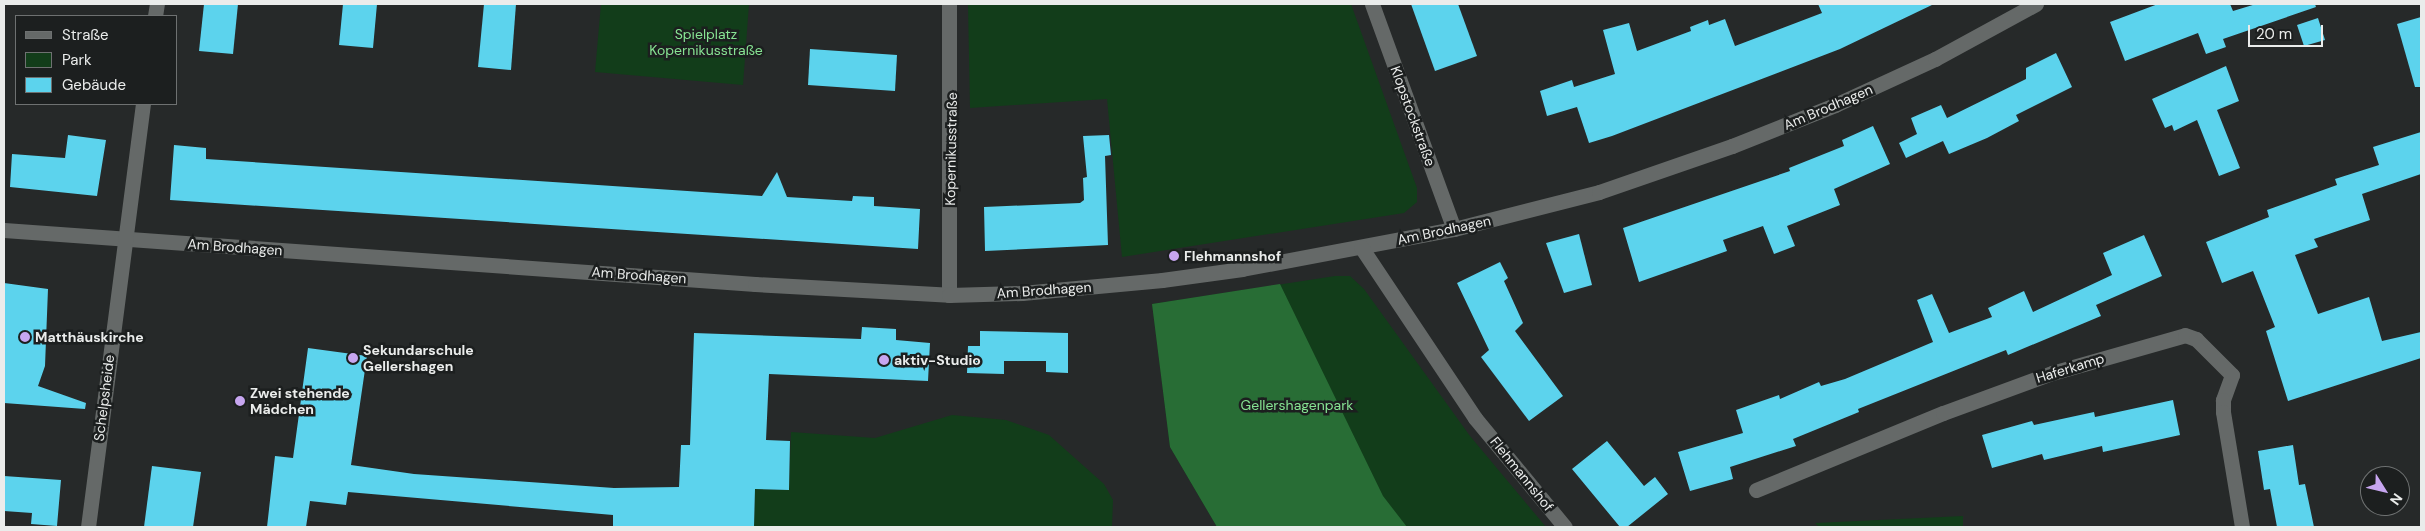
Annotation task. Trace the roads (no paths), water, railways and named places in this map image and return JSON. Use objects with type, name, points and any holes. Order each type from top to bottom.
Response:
[{"type":"street","name":"Kopernikusstraße","points":[[950,4],[950,295]]},
{"type":"street","name":"Klopstockstraße","points":[[1372,4],[1454,229]]},
{"type":"street","name":"Am Brodhagen","points":[[4,230],[950,295],[1022,293],[1162,280],[1361,247],[1454,229],[1599,192],[1732,146],[1889,81],[2036,4]]},
{"type":"street","name":"Schelpsheide","points":[[88,527],[143,105]]},
{"type":"street","name":"Flehmannshof","points":[[1361,247],[1475,418],[1565,527]]},
{"type":"street","name":"Haferkamp","points":[[1756,490],[2052,373],[2185,335],[2196,339],[2232,375],[2223,400],[2223,412],[2242,527]]},
{"type":"place","name":"Flehmannshof","points":[[1174,256]]},
{"type":"place","name":"Matthäuskirche","points":[[25,337]]},
{"type":"place","name":"Sekundarschule Gellershagen","points":[[353,358]]},
{"type":"place","name":"aktiv-Studio","points":[[884,360]]},
{"type":"place","name":"Zwei stehende Mädchen","points":[[240,401]]},
{"type":"park label","name":"Spielplatz Kopernikusstraße","points":[[706,42]]},
{"type":"park label","name":"Gellershagenpark","points":[[1297,405]]}]
